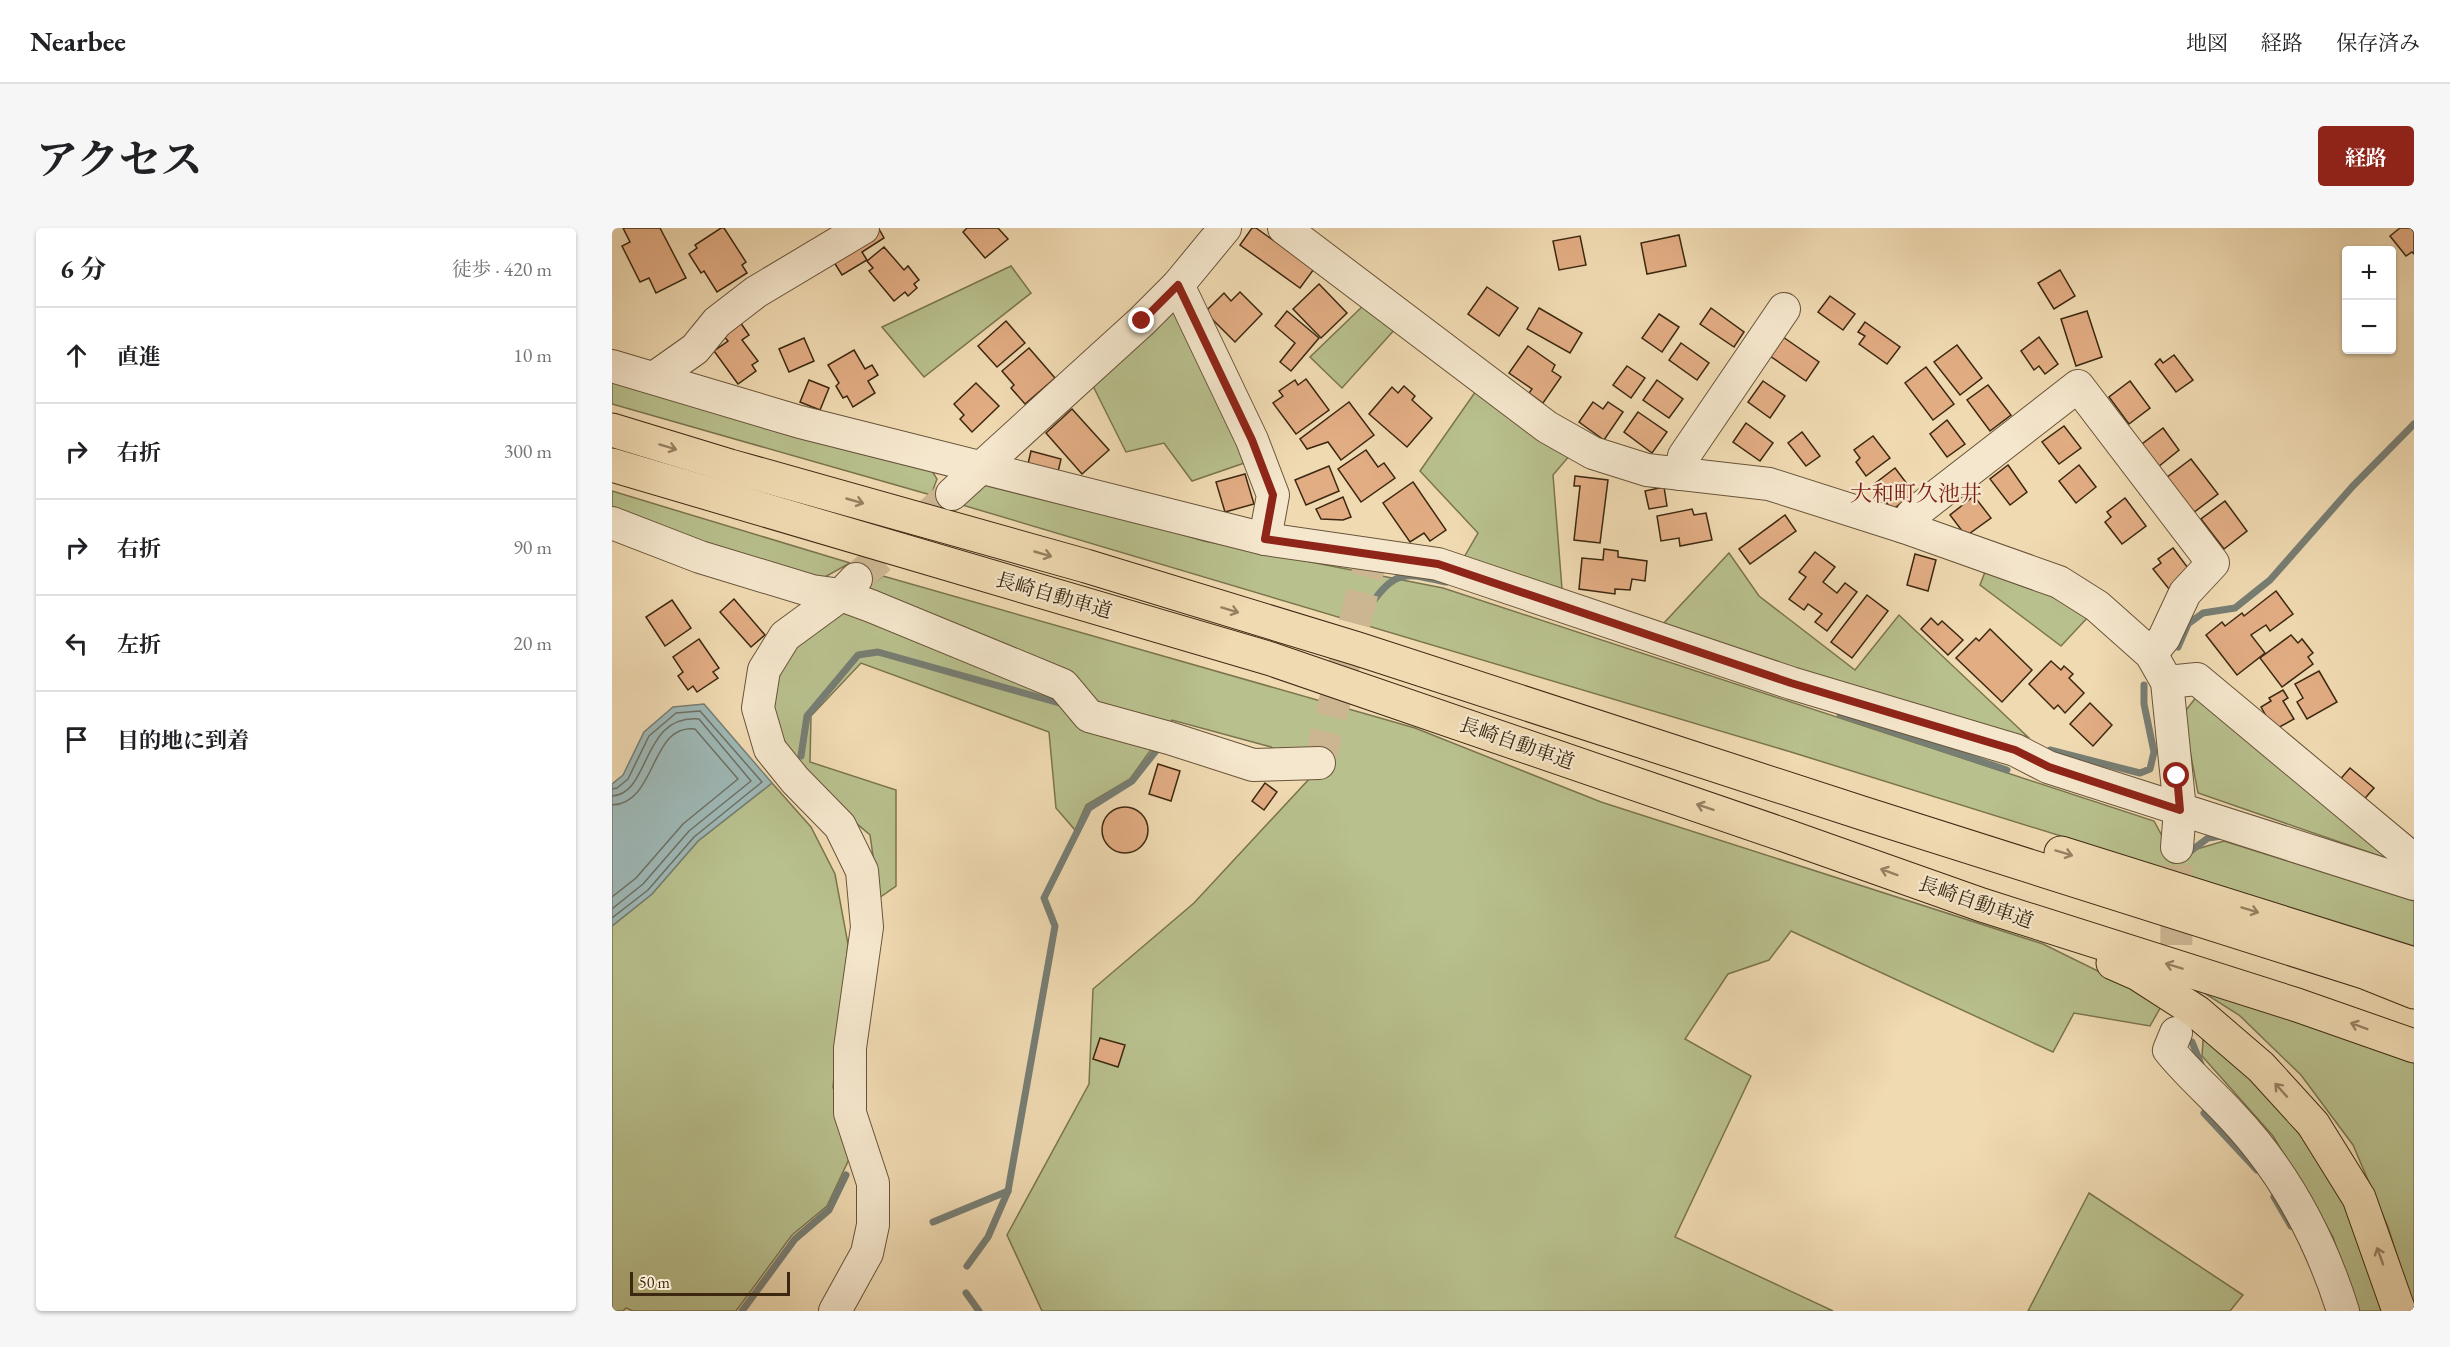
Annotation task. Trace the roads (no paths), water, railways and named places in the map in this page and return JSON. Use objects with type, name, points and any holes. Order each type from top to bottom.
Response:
[{"type":"highway","name":"長崎自動車道","points":[[612,430],[1086,566],[1301,632],[2364,972],[2414,992]]},
{"type":"highway","name":"長崎自動車道","points":[[612,465],[1271,659],[1982,905],[2297,1005],[2414,1046]]},
{"type":"highway","points":[[1862,813],[2038,846],[2266,915],[2414,964]]},
{"type":"highway","points":[[1982,905],[2138,974],[2198,1012],[2261,1067],[2313,1124],[2359,1198],[2399,1311]]},
{"type":"street","points":[[654,378],[695,349],[717,322],[756,292],[863,228]]},
{"type":"street","points":[[952,494],[1178,285],[1225,228]]},
{"type":"street","points":[[1284,228],[1547,427],[1593,453],[1647,470],[1769,484],[1904,527],[2059,582],[2097,606],[2151,654],[2167,682],[2180,810],[2177,847]]},
{"type":"street","points":[[1178,285],[1252,440],[1273,495],[1265,539]]},
{"type":"street","points":[[1680,474],[1684,456],[1784,309]]},
{"type":"street","points":[[612,366],[800,422],[1265,539],[1438,564],[1791,683],[2015,750],[2049,767],[2414,884]]},
{"type":"street","points":[[1904,527],[1912,515],[2078,386],[2213,563],[2185,592],[2164,638],[2151,654]]},
{"type":"street","points":[[612,524],[700,557],[812,591],[849,587],[1063,685],[1089,716],[1169,738],[1253,765],[1319,764]]},
{"type":"street","points":[[835,1311],[867,1253],[873,1225],[873,1183],[850,1113],[850,1048],[867,927],[862,871],[840,826],[795,780],[770,749],[758,708],[764,670],[785,636],[849,587]]},
{"type":"street","points":[[2167,682],[2197,679],[2414,860]]},
{"type":"street","points":[[2176,1033],[2169,1050],[2192,1078],[2232,1116],[2266,1155],[2300,1205],[2330,1271],[2343,1311]]},
{"type":"water","points":[[704,704],[772,783],[698,841],[652,894],[612,926],[612,784],[623,775],[644,732],[673,707]]},
{"type":"waterway","points":[[2178,647],[2188,624],[2203,613],[2235,608],[2270,580],[2352,487],[2414,424]]},
{"type":"waterway","points":[[1375,599],[1391,582],[1406,576],[1446,582]]},
{"type":"waterway","points":[[801,756],[807,716],[858,655],[878,652],[1063,704]]},
{"type":"waterway","points":[[2050,750],[2140,773],[2150,769],[2154,752],[2144,704],[2144,685]]},
{"type":"waterway","points":[[1840,714],[2007,770]]},
{"type":"waterway","points":[[967,1266],[988,1237],[1008,1191],[1055,926],[1044,898],[1089,808],[1132,781],[1159,747]]},
{"type":"waterway","points":[[2188,853],[2208,838],[2222,836]]},
{"type":"waterway","points":[[2192,1042],[2203,1069]]},
{"type":"waterway","points":[[2204,1113],[2257,1170]]},
{"type":"waterway","points":[[742,1311],[795,1239],[829,1210],[846,1175]]},
{"type":"waterway","points":[[933,1222],[1008,1191]]},
{"type":"waterway","points":[[2274,1197],[2291,1226]]},
{"type":"waterway","points":[[966,1293],[979,1311]]},
{"type":"tunnel","points":[[856,579],[952,494]]},
{"type":"tunnel","points":[[1319,763],[1372,555]]},
{"type":"tunnel","points":[[2176,993],[2177,847]]},
{"type":"district","name":"大和町久池井","points":[[1916,493]]}]
